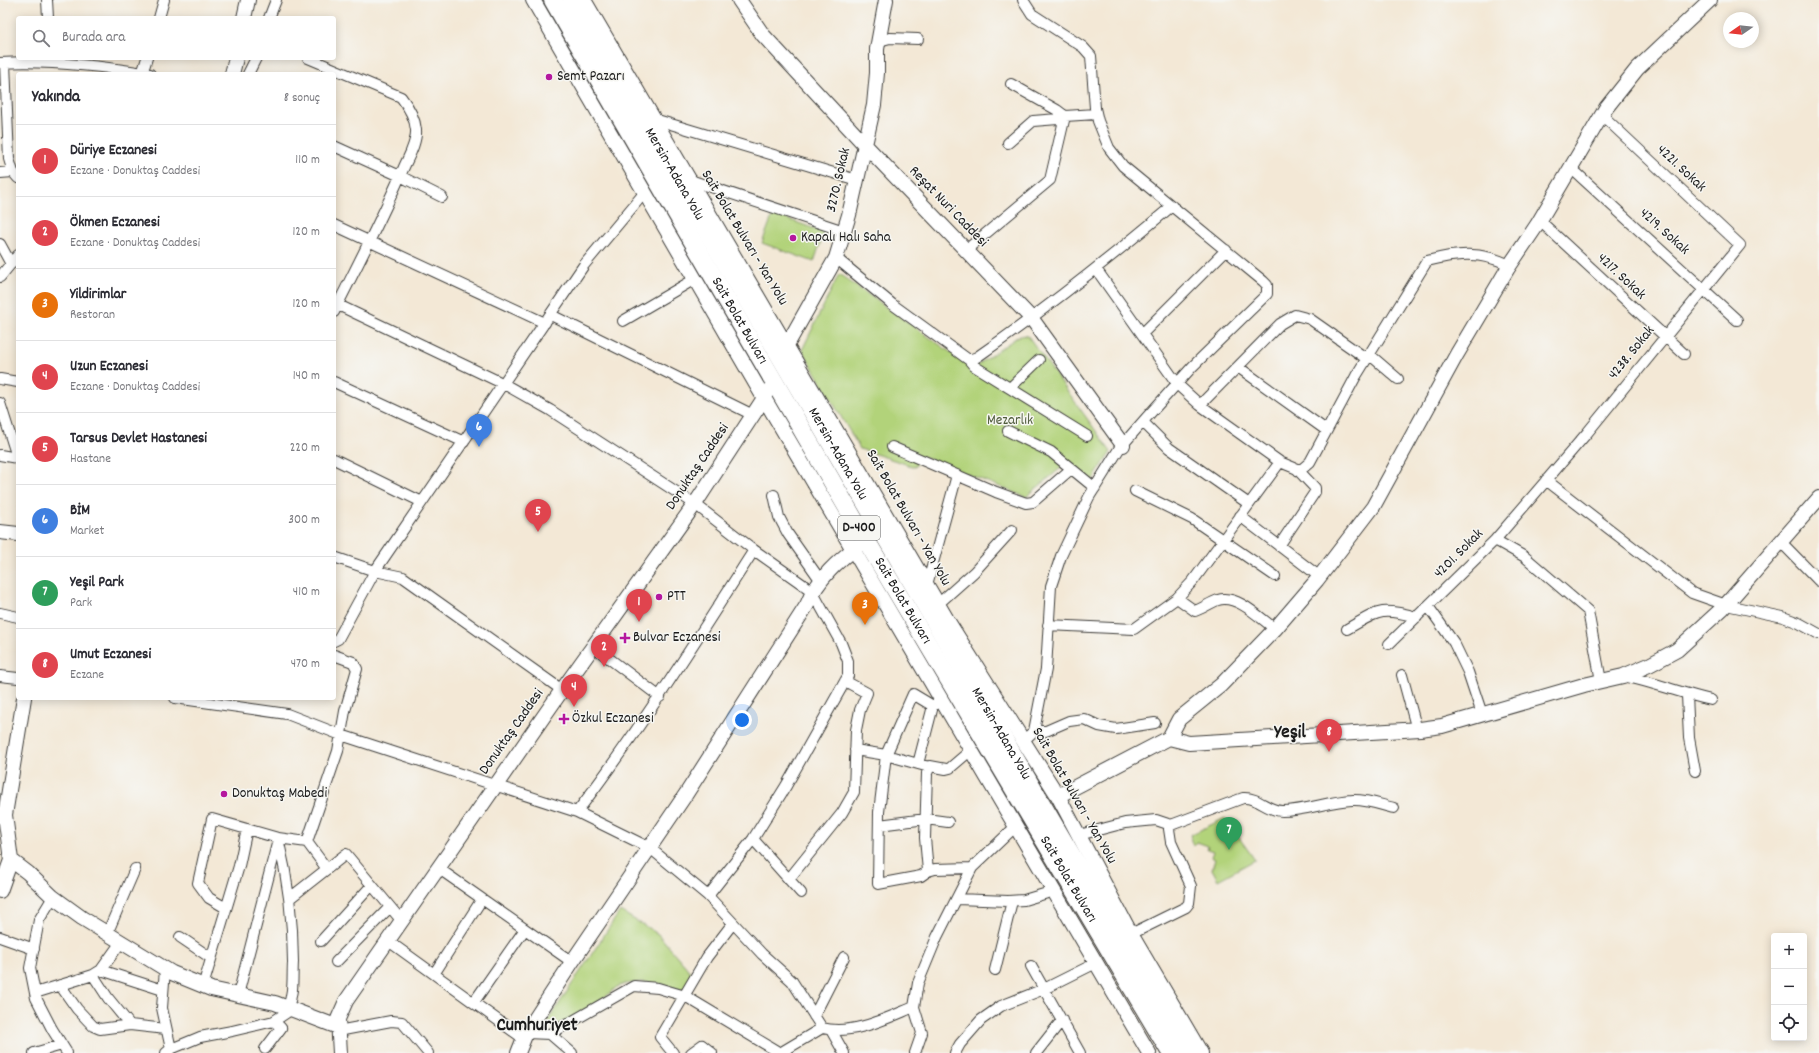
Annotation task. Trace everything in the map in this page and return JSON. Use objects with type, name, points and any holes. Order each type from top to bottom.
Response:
[{"type":"highway","name":"Sait Bolat Bulvarı","points":[[553,0],[771,378],[860,544],[1171,1053]]},
{"type":"highway","name":"Mersin-Adana Yolu","points":[[572,0],[785,353],[1187,1053]]},
{"type":"street","points":[[47,0],[48,16]]},
{"type":"street","points":[[159,16],[164,0]]},
{"type":"street","points":[[244,16],[248,0]]},
{"type":"street","points":[[270,16],[276,0]]},
{"type":"street","points":[[534,0],[764,398],[860,544],[938,703],[971,750],[1149,1053]]},
{"type":"street","name":"Sait Bolat Bulvarı - Yan Yolu","points":[[584,0],[690,180],[785,353],[938,604],[1058,796],[1131,934],[1201,1053]]},
{"type":"street","name":"Reşat Nuri Caddesi","points":[[739,0],[763,35],[865,145],[1032,319],[1123,445]]},
{"type":"street","name":"3270. Sokak","points":[[764,398],[771,378],[836,258],[857,180],[874,105],[879,41],[886,0]]},
{"type":"street","points":[[1023,0],[1032,14],[1083,47],[1091,56],[1096,114],[1109,148],[1123,166],[1267,285],[1267,294],[1194,366],[1123,445],[1095,488],[1060,556],[1051,586],[1046,669],[1034,731],[1023,741]]},
{"type":"street","points":[[1058,796],[1169,738],[1179,719],[1221,685],[1275,629],[1320,577],[1373,507],[1457,354],[1510,265],[1571,168],[1602,114],[1636,69],[1710,0]]},
{"type":"street","points":[[879,41],[890,38],[918,39]]},
{"type":"street","points":[[145,72],[147,60]]},
{"type":"street","points":[[232,72],[236,60]]},
{"type":"street","points":[[249,72],[255,60]]},
{"type":"street","points":[[313,60],[401,97],[408,106],[416,128],[416,137],[400,176],[336,305]]},
{"type":"street","points":[[0,173],[15,175],[8,153],[2,63],[50,61],[102,66],[134,72]]},
{"type":"street","points":[[1011,84],[1057,110],[1064,116]]},
{"type":"street","points":[[1008,143],[1033,121],[1058,119],[1064,116],[1096,114]]},
{"type":"street","name":"4221. Sokak","points":[[1602,114],[1740,244]]},
{"type":"street","points":[[966,250],[1050,180],[1064,116]]},
{"type":"street","points":[[654,119],[857,180]]},
{"type":"street","points":[[336,147],[442,197]]},
{"type":"street","name":"4219. Sokak","points":[[1571,168],[1737,320]]},
{"type":"street","points":[[690,180],[844,231]]},
{"type":"street","points":[[336,640],[338,639],[375,571],[584,265],[645,192]]},
{"type":"street","points":[[969,360],[977,357],[1032,319],[1096,269],[1172,206]]},
{"type":"street","name":"4217. Sokak","points":[[1539,220],[1684,354]]},
{"type":"street","points":[[336,226],[548,319],[754,415]]},
{"type":"street","points":[[0,244],[11,264]]},
{"type":"street","name":"4238. Sokak","points":[[1546,480],[1587,434],[1740,244]]},
{"type":"street","points":[[1142,334],[1226,250]]},
{"type":"street","points":[[1297,469],[1302,469],[1310,462],[1326,430],[1368,356],[1426,261],[1464,254],[1484,255],[1510,265]]},
{"type":"street","points":[[0,277],[16,258]]},
{"type":"street","points":[[836,258],[892,304],[969,360],[974,366],[1087,436]]},
{"type":"street","points":[[1096,269],[1178,385],[1200,405],[1280,462],[1297,469],[1315,488],[1315,492],[1279,546]]},
{"type":"street","points":[[623,321],[695,279]]},
{"type":"street","points":[[336,307],[504,384],[550,410],[695,504],[754,550],[817,586]]},
{"type":"street","points":[[1200,405],[1280,324],[1295,315],[1310,320],[1368,356],[1398,379]]},
{"type":"street","points":[[1010,388],[1039,360]]},
{"type":"street","points":[[1238,367],[1326,430]]},
{"type":"street","points":[[0,379],[16,382]]},
{"type":"street","points":[[336,383],[464,442]]},
{"type":"street","name":"Donuktaş Caddesi","points":[[340,1053],[338,1019],[346,1001],[562,690],[695,504],[764,398]]},
{"type":"street","points":[[0,403],[16,453]]},
{"type":"street","points":[[1143,422],[1170,448],[1249,504]]},
{"type":"street","points":[[1008,431],[1051,452],[1095,488]]},
{"type":"street","points":[[892,447],[996,492],[1026,502],[1033,502],[1071,469]]},
{"type":"street","points":[[0,455],[16,459]]},
{"type":"street","points":[[336,460],[422,502]]},
{"type":"street","points":[[1048,625],[1130,630],[1177,598],[1193,581],[1280,462]]},
{"type":"street","points":[[927,585],[957,475]]},
{"type":"street","points":[[1546,480],[1692,593],[1726,605],[1783,617],[1799,623],[1819,634]]},
{"type":"street","name":"4201. Sokak","points":[[1389,644],[1495,540],[1546,480]]},
{"type":"street","points":[[1135,491],[1192,519],[1275,576]]},
{"type":"street","points":[[708,896],[753,839],[786,786],[845,681],[849,669],[848,661],[817,586],[779,516],[774,495]]},
{"type":"street","points":[[1169,738],[1189,743],[1417,730],[1442,726],[1600,681],[1623,676],[1649,665],[1677,650],[1726,605],[1819,498]]},
{"type":"street","points":[[1240,516],[1320,577]]},
{"type":"street","points":[[938,604],[974,572],[1012,530]]},
{"type":"street","points":[[0,532],[16,534]]},
{"type":"street","points":[[1495,540],[1525,557],[1588,612],[1600,681]]},
{"type":"street","points":[[1781,542],[1819,581]]},
{"type":"street","points":[[518,1053],[525,1036],[572,962],[650,848],[807,605],[817,586],[860,544]]},
{"type":"street","points":[[576,812],[610,768],[660,697],[754,550]]},
{"type":"street","points":[[336,559],[375,571],[403,577],[562,690]]},
{"type":"street","points":[[1177,598],[1195,611],[1218,600],[1226,598],[1236,600],[1275,629]]},
{"type":"street","points":[[1428,606],[1454,643],[1468,672],[1482,714]]},
{"type":"street","points":[[1347,629],[1379,611],[1393,611],[1417,617]]},
{"type":"street","points":[[0,613],[16,617]]},
{"type":"street","points":[[594,647],[660,697]]},
{"type":"street","points":[[307,842],[338,751],[345,711],[357,669],[354,662],[336,656]]},
{"type":"street","points":[[1402,675],[1417,730]]},
{"type":"street","points":[[0,676],[16,678]]},
{"type":"street","points":[[1623,676],[1642,680],[1688,695],[1711,700]]},
{"type":"street","points":[[789,879],[849,803],[854,792],[856,730],[860,710],[867,692],[845,681]]},
{"type":"street","points":[[938,703],[913,694],[886,755],[879,825],[878,884],[921,876],[928,871],[935,869],[972,868]]},
{"type":"street","points":[[1688,695],[1689,738],[1695,772]]},
{"type":"street","points":[[0,891],[11,860],[3,814],[24,700]]},
{"type":"street","points":[[189,700],[287,714],[341,735],[496,785],[517,794],[576,812],[650,848],[708,896],[762,954],[792,981],[814,1016],[827,1029],[844,1053]]},
{"type":"street","points":[[918,764],[938,703]]},
{"type":"street","points":[[1034,731],[1046,731],[1069,722],[1084,719],[1099,726],[1116,729],[1155,723]]},
{"type":"street","points":[[855,750],[886,755],[929,767],[946,769],[950,768],[971,750]]},
{"type":"street","points":[[928,871],[925,838],[927,773],[929,767]]},
{"type":"street","points":[[1079,835],[1125,823],[1156,820],[1171,825],[1243,798],[1250,798],[1259,801],[1268,808],[1282,811],[1353,800],[1394,808]]},
{"type":"street","points":[[879,825],[926,819],[948,822]]},
{"type":"street","points":[[226,908],[209,898],[198,883],[212,820],[278,838],[307,842],[327,869]]},
{"type":"street","points":[[1131,934],[1186,907],[1189,903],[1191,886],[1171,842],[1169,829],[1171,825]]},
{"type":"street","points":[[915,1053],[922,1033],[914,1007],[918,983],[938,937],[972,868],[1016,826]]},
{"type":"street","points":[[203,986],[239,866],[247,829]]},
{"type":"street","points":[[165,969],[162,1008],[168,1051],[200,1037],[274,1021],[290,1008],[293,992],[293,934],[286,872],[278,838]]},
{"type":"street","points":[[238,995],[278,838]]},
{"type":"street","points":[[753,839],[801,893]]},
{"type":"street","points":[[290,898],[346,854],[401,920]]},
{"type":"street","points":[[11,860],[28,873],[53,897],[82,918],[165,969],[203,986],[290,1008],[338,1029],[391,1021],[402,1022],[428,1053]]},
{"type":"street","points":[[438,868],[572,962]]},
{"type":"street","points":[[106,934],[135,869]]},
{"type":"street","points":[[322,942],[372,885]]},
{"type":"street","points":[[957,899],[1012,901],[1024,900],[1054,891]]},
{"type":"street","points":[[34,1053],[65,1049],[52,1029],[35,993],[30,968],[39,920],[53,897]]},
{"type":"street","points":[[434,974],[482,899]]},
{"type":"street","points":[[996,970],[1012,901]]},
{"type":"street","points":[[336,962],[390,908]]},
{"type":"street","points":[[673,1053],[660,1037],[707,957],[733,923]]},
{"type":"street","points":[[474,1002],[525,929]]},
{"type":"street","points":[[0,936],[34,949]]},
{"type":"street","points":[[180,937],[212,958]]},
{"type":"street","points":[[387,940],[474,1002],[525,1036],[550,1034],[634,986],[658,988],[685,996],[780,1053],[827,1029],[854,1028],[914,1007]]},
{"type":"street","points":[[97,973],[121,942]]},
{"type":"street","points":[[814,1016],[844,957]]},
{"type":"street","points":[[955,1053],[960,1044],[981,1020],[1001,1006],[1044,989],[1096,963]]},
{"type":"street","points":[[1031,966],[1080,1053]]},
{"type":"street","points":[[35,993],[97,973],[163,990]]},
{"type":"street","points":[[97,973],[108,998],[130,1025]]},
{"type":"street","points":[[60,985],[77,1009],[93,1026],[100,1029],[130,1025],[166,1028]]},
{"type":"street","points":[[1036,1053],[1062,1020]]},
{"type":"street","points":[[265,1049],[281,1028],[274,1021]]},
{"type":"street","points":[[550,1034],[572,1053]]},
{"type":"street","points":[[691,1053],[702,1045],[712,1053]]},
{"type":"green space","name":"Kapalı Halı Saha","points":[[773,214],[824,232],[814,262],[762,243]]},
{"type":"green space","name":"Mezarlık","points":[[839,274],[973,368],[1020,335],[1028,336],[1111,452],[1090,484],[1062,467],[1026,497],[921,456],[915,467],[860,449],[802,350]]},
{"type":"green space","points":[[1225,818],[1255,860],[1218,880],[1212,869],[1215,859],[1211,857],[1213,851],[1207,849],[1208,846],[1197,842],[1194,846],[1190,835]]},
{"type":"green space","points":[[620,911],[658,934],[693,975],[685,989],[681,990],[661,984],[642,982],[625,984],[617,987],[604,998],[561,1025],[555,1026],[547,1022]]},
{"type":"place","name":"Semt Pazarı","points":[[549,77]]},
{"type":"place","name":"Kapalı Halı Saha","points":[[793,238]]},
{"type":"place","name":"BİM","points":[[479,447]]},
{"type":"place","name":"Tarsus Devlet Hastanesi","points":[[538,532]]},
{"type":"place","name":"PTT","points":[[659,597]]},
{"type":"place","name":"Düriye Eczanesi","points":[[639,622]]},
{"type":"place","name":"Yildirimlar","points":[[865,625]]},
{"type":"place","name":"Bulvar Eczanesi","points":[[625,638]]},
{"type":"place","name":"Ökmen Eczanesi","points":[[604,667]]},
{"type":"place","name":"Uzun Eczanesi","points":[[574,707]]},
{"type":"place","name":"Özkul Eczanesi","points":[[564,719]]},
{"type":"place","name":"Umut Eczanesi","points":[[1329,752]]},
{"type":"place","name":"Donuktaş Mabedi","points":[[224,794]]},
{"type":"place","name":"Yeşil Park","points":[[1229,850]]},
{"type":"district","name":"Yeşil","points":[[1290,733]]},
{"type":"district","name":"Cumhuriyet","points":[[537,1026]]}]
